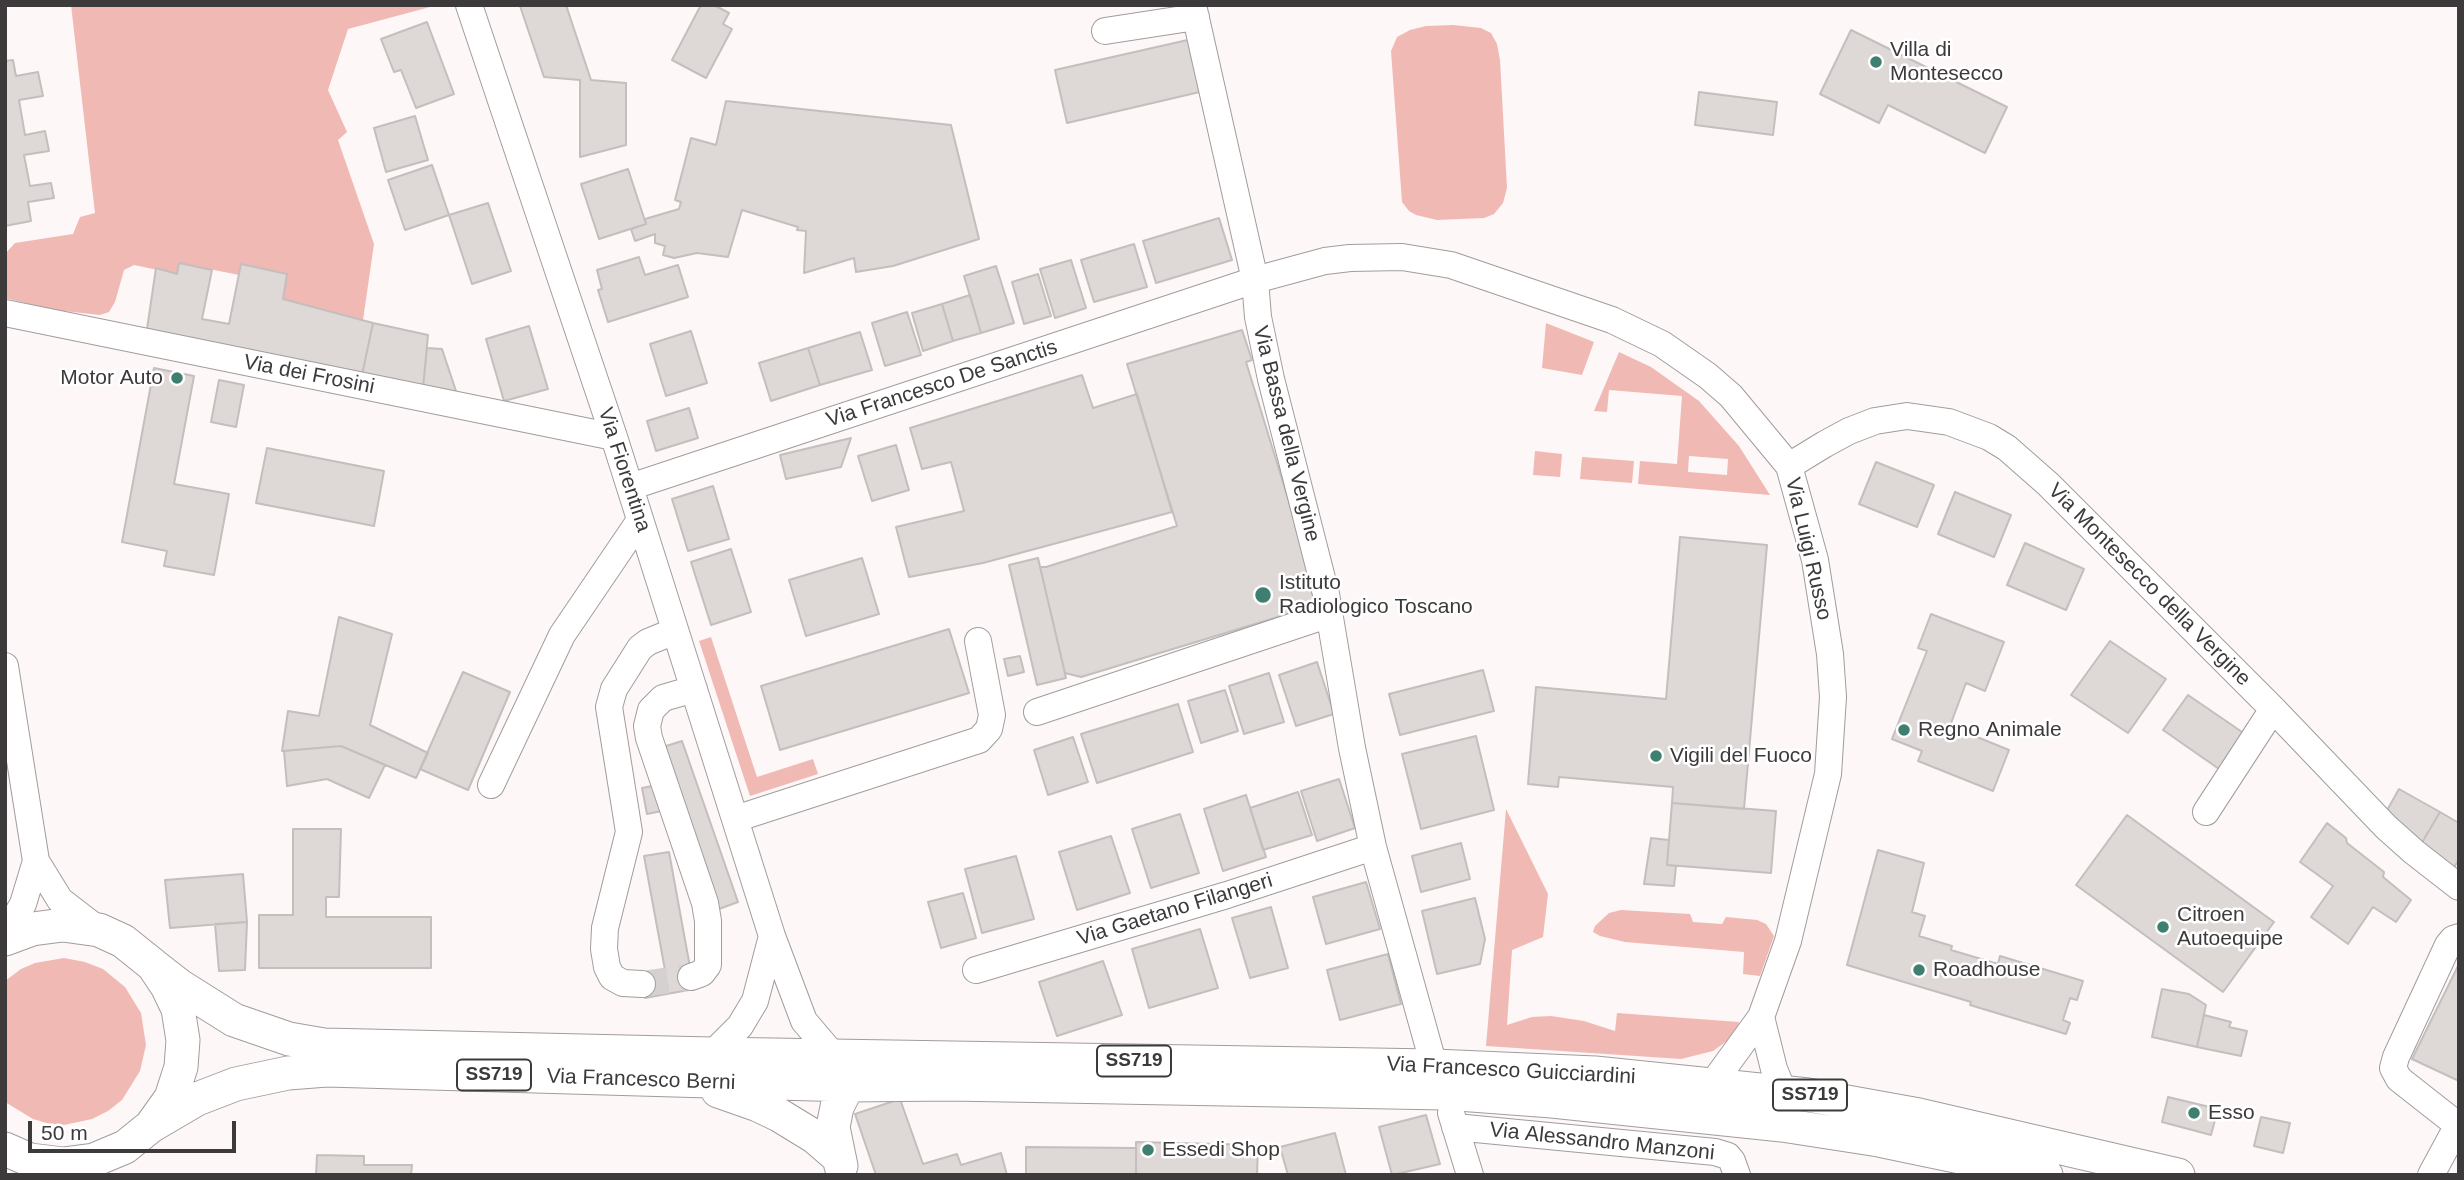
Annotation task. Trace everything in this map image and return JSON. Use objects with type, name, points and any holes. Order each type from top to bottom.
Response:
[{"type":"main road","name":"SS719","points":[[5,937],[53,925],[74,925],[99,930],[133,947],[153,965],[173,997],[181,1021],[181,1067],[165,1108],[151,1126],[125,1147],[104,1157],[74,1164],[29,1161]]},
{"type":"main road","name":"Via Francesco Berni","points":[[153,965],[215,1010],[234,1020],[289,1038],[324,1045],[833,1055]]},
{"type":"main road","name":"Via Francesco Guicciardini","points":[[833,1055],[1440,1080],[1840,1133],[2046,1175]]},
{"type":"main road","name":"Via Francesco Berni","points":[[151,1126],[216,1091],[288,1073],[337,1071],[848,1085]]},
{"type":"main road","name":"Via Francesco Guicciardini","points":[[848,1085],[1440,1080],[1574,1071],[1783,1091],[1919,1115],[2178,1175]]},
{"type":"main road","points":[[687,1081],[738,1097],[768,1110],[815,1138],[841,1166]]},
{"type":"main road","points":[[841,1166],[833,1127],[835,1115],[848,1085]]},
{"type":"street","name":"Via Fiorentina","points":[[469,5],[614,437],[772,936],[804,1021],[833,1055]]},
{"type":"street","points":[[1105,30],[1194,11]]},
{"type":"street","name":"Via Bassa della Vergine","points":[[1194,11],[1255,280],[1258,317],[1270,379],[1330,614],[1352,748],[1373,847],[1470,1175]]},
{"type":"street","name":"Via Luigi Russo","points":[[1255,280],[1325,261],[1402,257],[1451,265],[1612,320],[1662,344],[1708,376],[1731,397],[1789,466],[1815,560],[1830,654],[1833,697],[1828,774],[1788,941],[1761,1017],[1713,1083]]},
{"type":"street","name":"Via Francesco De Sanctis","points":[[630,487],[1255,280]]},
{"type":"street","name":"Via dei Frosini","points":[[5,313],[614,437]]},
{"type":"street","name":"Via Montesecco della Vergine","points":[[1789,466],[1849,431],[1890,417],[1920,416],[1949,422],[1989,437],[2031,467],[2273,709],[2386,827],[2459,887]]},
{"type":"street","points":[[491,785],[562,635],[640,520]]},
{"type":"street","points":[[1037,712],[1330,614]]},
{"type":"street","points":[[642,984],[623,983],[612,977],[604,949],[605,928],[629,832],[609,706],[614,689],[640,648],[675,631]]},
{"type":"street","points":[[735,820],[979,740],[986,735],[992,722],[978,641]]},
{"type":"street","points":[[5,666],[36,861],[60,900],[99,930]]},
{"type":"street","points":[[691,977],[702,973],[708,965],[708,921],[705,903],[647,726],[649,714],[663,698],[694,689]]},
{"type":"street","points":[[2206,812],[2273,709]]},
{"type":"street","name":"Via Gaetano Filangeri","points":[[976,970],[1227,895],[1373,847]]},
{"type":"street","points":[[5,937],[23,904],[36,861]]},
{"type":"street","points":[[712,1054],[740,1026],[755,1001],[772,936]]},
{"type":"street","points":[[2431,1175],[2458,1125],[2399,1079],[2393,1068],[2396,1056],[2448,945],[2459,937]]},
{"type":"street","points":[[1761,1017],[1774,1069],[1783,1091]]},
{"type":"street","points":[[1713,1083],[1726,1118]]},
{"type":"street","name":"Via Alessandro Manzoni","points":[[1455,1127],[1722,1153],[1732,1161],[1737,1175]]},
{"type":"street","points":[[102,1175],[125,1147]]},
{"type":"shaded area","points":[[71,5],[429,5],[430,7],[348,29],[328,90],[347,132],[338,140],[374,244],[363,320],[283,299],[287,274],[242,264],[239,275],[180,263],[177,274],[134,265],[124,270],[115,302],[109,312],[100,315],[54,310],[5,298],[5,254],[15,243],[73,234],[80,217],[95,213]]},
{"type":"shaded area","points":[[1426,26],[1481,28],[1491,33],[1497,44],[1507,188],[1503,203],[1494,214],[1484,218],[1437,220],[1416,215],[1402,202],[1391,51],[1397,37],[1410,30]]},
{"type":"shaded area","points":[[1546,323],[1594,342],[1582,375],[1542,368]]},
{"type":"shaded area","points":[[1619,352],[1651,367],[1699,401],[1739,446],[1770,495],[1638,484],[1640,461],[1677,464],[1682,396],[1609,390],[1607,412],[1594,411]],"holes":[[[1689,456],[1728,459],[1727,475],[1688,472]]]},
{"type":"shaded area","points":[[1535,451],[1562,454],[1560,477],[1533,475]]},
{"type":"shaded area","points":[[1582,457],[1634,461],[1632,483],[1580,479]]},
{"type":"shaded area","points":[[711,637],[757,777],[813,759],[818,774],[750,796],[699,641]]},
{"type":"shaded area","points":[[1506,809],[1548,894],[1543,937],[1512,950],[1507,1025],[1532,1017],[1551,1016],[1584,1021],[1615,1031],[1617,1013],[1739,1022],[1738,1028],[1727,1041],[1713,1051],[1681,1059],[1486,1046]]},
{"type":"shaded area","points":[[1621,910],[1690,914],[1693,922],[1722,924],[1726,917],[1757,920],[1766,924],[1774,936],[1760,976],[1743,974],[1744,952],[1625,942],[1593,932],[1595,926],[1609,913]]},
{"type":"shaded area","points":[[64,958],[103,969],[125,987],[141,1013],[146,1045],[140,1071],[122,1100],[92,1119],[64,1125],[33,1119],[5,1102],[5,981],[35,963]]},
{"type":"building","points":[[566,5],[591,80],[626,83],[626,145],[580,157],[580,80],[544,77],[520,6]]},
{"type":"building","points":[[701,5],[714,5],[729,13],[723,24],[732,29],[706,78],[672,60]]},
{"type":"building","points":[[427,22],[454,94],[416,108],[401,70],[394,72],[381,39]]},
{"type":"building","name":"Villa di Montesecco","points":[[1851,30],[2007,107],[1985,153],[1888,105],[1879,123],[1820,94]]},
{"type":"building","points":[[1192,39],[1204,91],[1067,123],[1055,70]]},
{"type":"building","points":[[13,60],[16,76],[38,72],[43,96],[19,100],[25,135],[45,131],[49,151],[24,155],[30,186],[51,183],[54,198],[28,202],[31,221],[5,226],[5,61]]},
{"type":"building","points":[[1699,92],[1777,102],[1773,135],[1695,125]]},
{"type":"building","points":[[726,101],[951,125],[979,239],[893,266],[856,272],[854,258],[804,273],[806,231],[742,210],[728,257],[697,253],[674,258],[663,255],[665,246],[655,243],[655,234],[635,241],[631,229],[646,224],[645,219],[679,209],[681,202],[675,200],[691,138],[716,145]]},
{"type":"building","points":[[415,116],[428,160],[386,172],[374,128]]},
{"type":"building","points":[[432,165],[449,215],[405,230],[388,180]]},
{"type":"building","points":[[628,169],[646,224],[599,239],[581,184]]},
{"type":"building","points":[[488,203],[511,271],[472,284],[449,215]]},
{"type":"building","points":[[1219,218],[1232,260],[1156,283],[1143,241]]},
{"type":"building","points":[[1134,244],[1147,287],[1094,302],[1081,260]]},
{"type":"building","points":[[639,257],[645,275],[678,265],[688,297],[608,322],[598,290],[602,289],[597,270]]},
{"type":"building","points":[[1071,260],[1086,308],[1055,318],[1040,269]]},
{"type":"building","points":[[179,263],[212,270],[202,319],[229,324],[241,264],[287,274],[283,299],[373,323],[362,375],[147,329],[156,268],[177,274]]},
{"type":"building","points":[[996,266],[1014,323],[981,333],[964,276]]},
{"type":"building","points":[[1038,274],[1051,316],[1024,324],[1012,282]]},
{"type":"building","points":[[970,295],[981,333],[953,341],[942,304]]},
{"type":"building","points":[[942,304],[953,341],[923,351],[912,313]]},
{"type":"building","points":[[907,312],[921,355],[885,366],[872,323]]},
{"type":"building","points":[[373,323],[428,335],[423,388],[362,375]]},
{"type":"building","points":[[529,326],[548,389],[504,401],[486,339]]},
{"type":"building","points":[[1242,330],[1252,360],[1246,362],[1309,567],[1324,603],[1081,677],[1065,673],[1040,567],[1177,526],[1127,364]]},
{"type":"building","points":[[691,331],[707,383],[666,396],[650,344]]},
{"type":"building","points":[[860,332],[872,370],[820,385],[808,348]]},
{"type":"building","points":[[427,348],[442,349],[457,394],[423,388]]},
{"type":"building","points":[[808,348],[820,385],[771,401],[759,363]]},
{"type":"building","points":[[154,368],[194,376],[174,484],[229,494],[214,575],[164,566],[167,551],[122,542]]},
{"type":"building","points":[[1082,375],[1093,408],[1137,394],[1172,512],[983,563],[909,577],[896,527],[964,511],[951,462],[922,469],[910,428]]},
{"type":"building","points":[[219,380],[244,385],[236,427],[211,422]]},
{"type":"building","points":[[689,408],[698,438],[656,451],[647,421]]},
{"type":"building","points":[[851,438],[841,467],[786,479],[780,455]]},
{"type":"building","points":[[896,445],[909,490],[872,501],[858,456]]},
{"type":"building","points":[[267,448],[384,471],[374,526],[256,503]]},
{"type":"building","points":[[1876,462],[1934,485],[1917,527],[1859,504]]},
{"type":"building","points":[[713,486],[729,539],[688,551],[672,499]]},
{"type":"building","points":[[1955,492],[2011,515],[1994,557],[1938,534]]},
{"type":"building","points":[[1680,537],[1767,545],[1744,809],[1672,803],[1673,787],[1559,777],[1558,787],[1528,784],[1536,687],[1666,699]]},
{"type":"building","points":[[2025,543],[2084,569],[2066,610],[2007,585]]},
{"type":"building","points":[[731,549],[751,612],[711,625],[691,562]]},
{"type":"building","points":[[862,558],[879,614],[806,636],[789,580]]},
{"type":"building","points":[[1038,558],[1066,678],[1037,685],[1009,565]]},
{"type":"building","points":[[1931,614],[2004,642],[1985,691],[1966,683],[1950,726],[2009,750],[1993,791],[1918,761],[1922,751],[1892,739],[1927,651],[1918,648]]},
{"type":"building","points":[[339,617],[392,634],[370,725],[428,753],[416,778],[341,746],[282,751],[288,711],[319,716]]},
{"type":"building","points":[[949,629],[969,693],[780,750],[761,686]]},
{"type":"building","points":[[2110,641],[2166,679],[2128,733],[2071,695]]},
{"type":"building","points":[[1020,656],[1024,672],[1008,676],[1004,659]]},
{"type":"building","points":[[1317,662],[1334,714],[1296,726],[1279,675]]},
{"type":"building","points":[[1483,670],[1494,711],[1400,735],[1389,694]]},
{"type":"building","points":[[463,672],[510,692],[468,790],[420,769]]},
{"type":"building","points":[[1269,673],[1284,722],[1244,734],[1229,686]]},
{"type":"building","points":[[1225,690],[1238,731],[1201,743],[1188,701]]},
{"type":"building","points":[[2188,695],[2245,734],[2219,769],[2163,730]]},
{"type":"building","points":[[1178,704],[1193,752],[1097,783],[1081,734]]},
{"type":"building","points":[[1476,736],[1494,810],[1421,829],[1402,754]]},
{"type":"building","points":[[1073,737],[1088,782],[1048,795],[1034,750]]},
{"type":"building","points":[[682,741],[738,902],[719,909],[663,747]]},
{"type":"building","points":[[341,746],[385,765],[369,798],[327,779],[287,786],[284,751]]},
{"type":"building","points":[[1339,779],[1355,828],[1317,841],[1301,791]]},
{"type":"building","points":[[657,785],[662,811],[647,814],[642,788]]},
{"type":"building","points":[[2399,789],[2440,812],[2420,846],[2386,812]]},
{"type":"building","points":[[1298,792],[1312,835],[1263,850],[1250,808]]},
{"type":"building","points":[[1246,795],[1266,857],[1223,871],[1204,809]]},
{"type":"building","points":[[1672,803],[1776,811],[1771,873],[1667,865]]},
{"type":"building","points":[[2440,812],[2459,823],[2459,859],[2452,871],[2420,846]]},
{"type":"building","points":[[1180,814],[1199,873],[1151,888],[1132,829]]},
{"type":"building","points":[[2127,815],[2274,922],[2223,992],[2076,885]]},
{"type":"building","points":[[2327,823],[2346,838],[2347,843],[2384,872],[2383,877],[2411,900],[2396,922],[2373,907],[2348,944],[2311,917],[2333,886],[2300,862]]},
{"type":"building","points":[[293,829],[341,829],[339,897],[326,897],[326,917],[431,917],[431,968],[259,968],[259,915],[293,915]]},
{"type":"building","points":[[1111,836],[1130,893],[1077,910],[1059,852]]},
{"type":"building","points":[[1651,838],[1669,840],[1667,865],[1676,866],[1674,886],[1644,884]]},
{"type":"building","points":[[1461,843],[1470,879],[1421,892],[1412,856]]},
{"type":"building","points":[[1878,850],[1924,863],[1912,912],[1925,916],[1919,936],[1952,946],[1951,950],[1998,964],[2000,956],[2083,981],[2077,1000],[2070,998],[2063,1020],[2070,1023],[2066,1034],[1847,965]]},
{"type":"building","points":[[669,852],[694,989],[645,998],[640,974],[665,970],[644,856]]},
{"type":"building","points":[[1016,856],[1034,919],[982,933],[965,869]]},
{"type":"building","points":[[243,874],[247,922],[170,928],[165,880]]},
{"type":"building","points":[[1366,882],[1380,929],[1326,944],[1313,897]]},
{"type":"building","points":[[963,893],[976,938],[941,948],[928,902]]},
{"type":"building","points":[[1475,898],[1485,939],[1480,964],[1437,974],[1422,911]]},
{"type":"building","points":[[1271,907],[1288,968],[1250,978],[1232,918]]},
{"type":"building","points":[[247,922],[245,970],[219,971],[215,924]]},
{"type":"building","points":[[1200,929],[1218,988],[1149,1008],[1132,949]]},
{"type":"building","points":[[1388,954],[1401,1004],[1340,1020],[1327,970]]},
{"type":"building","points":[[1103,961],[1122,1015],[1057,1036],[1039,982]]},
{"type":"building","points":[[2459,964],[2459,1081],[2412,1059]]},
{"type":"building","points":[[2162,989],[2189,994],[2206,1005],[2197,1047],[2152,1037]]},
{"type":"building","points":[[2204,1015],[2231,1022],[2229,1027],[2247,1031],[2241,1056],[2197,1047]]},
{"type":"building","points":[[2168,1097],[2218,1109],[2211,1135],[2162,1122]]},
{"type":"building","points":[[900,1099],[923,1164],[957,1154],[961,1165],[1001,1153],[1007,1175],[876,1175],[855,1114]]},
{"type":"building","points":[[1426,1115],[1440,1164],[1392,1175],[1379,1127]]},
{"type":"building","points":[[2261,1117],[2290,1123],[2283,1153],[2254,1146]]},
{"type":"building","points":[[1335,1133],[1346,1175],[1288,1175],[1280,1147]]},
{"type":"building","points":[[1136,1142],[1258,1145],[1257,1175],[1136,1175]]},
{"type":"building","points":[[1026,1147],[1136,1148],[1136,1175],[1026,1175]]},
{"type":"building","points":[[317,1155],[364,1156],[364,1165],[412,1165],[411,1175],[316,1175]]},
{"type":"tunnel","points":[[642,984],[691,977]]},
{"type":"place","name":"Villa di Montesecco","points":[[1876,62]]},
{"type":"place","name":"Motor Auto","points":[[177,378]]},
{"type":"place","name":"Istituto Radiologico Toscano","points":[[1263,595]]},
{"type":"place","name":"Regno Animale","points":[[1904,730]]},
{"type":"place","name":"Vigili del Fuoco","points":[[1656,756]]},
{"type":"place","name":"Citroen Autoequipe","points":[[2163,927]]},
{"type":"place","name":"Roadhouse","points":[[1919,970]]},
{"type":"place","name":"Esso","points":[[2194,1113]]},
{"type":"place","name":"Essedi Shop","points":[[1148,1150]]}]
